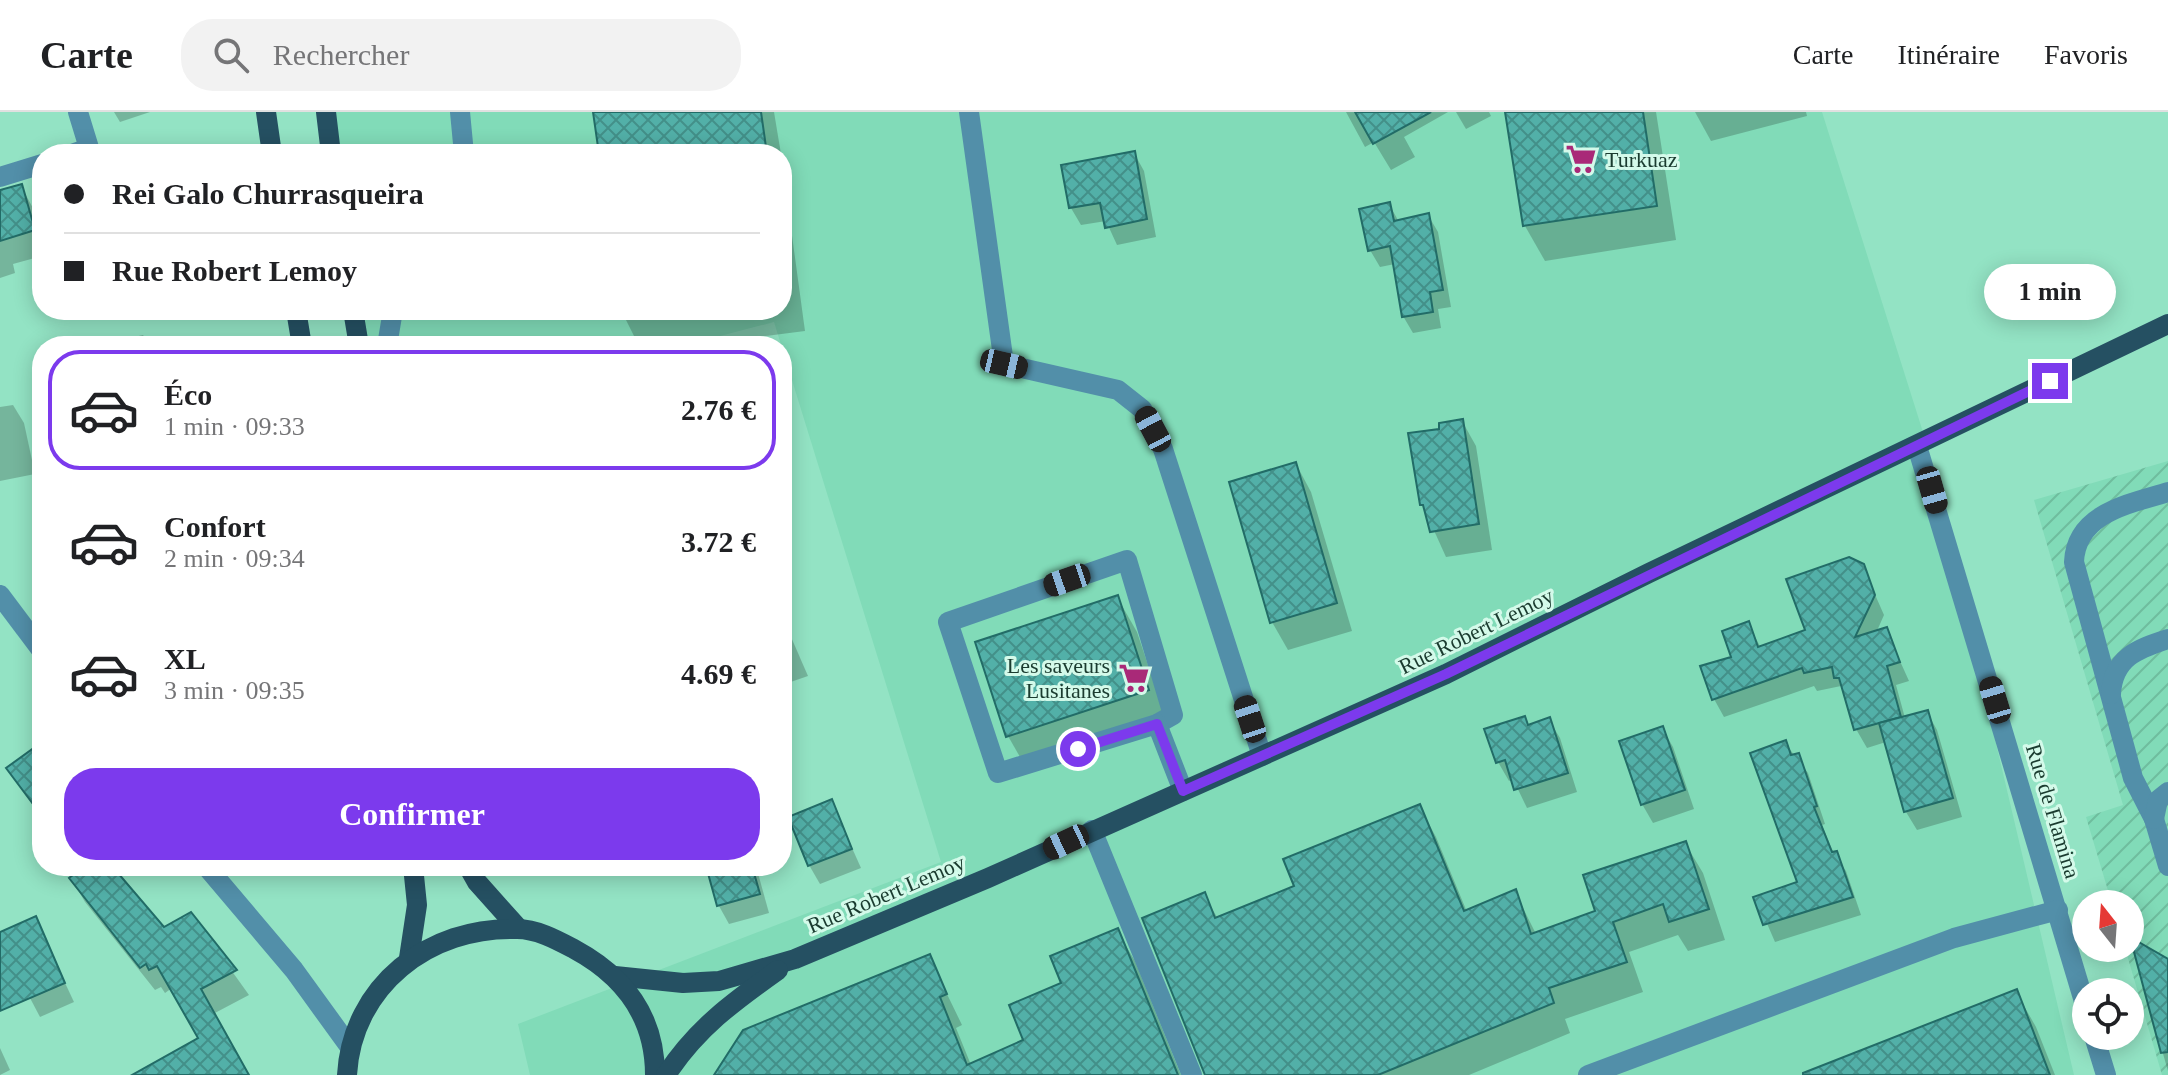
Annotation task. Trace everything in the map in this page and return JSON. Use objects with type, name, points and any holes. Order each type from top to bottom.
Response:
[{"type":"main road","points":[[266,112],[271,144]]},
{"type":"main road","points":[[326,112],[330,144]]},
{"type":"main road","name":"Rue Robert Lemoy","points":[[615,976],[683,983],[719,981],[795,959],[1446,674],[2168,324]]},
{"type":"main road","points":[[409,958],[417,905],[414,876]]},
{"type":"main road","points":[[474,876],[519,929]]},
{"type":"main road","points":[[347,1075],[349,1046],[371,1002],[409,958],[444,941],[476,932],[519,929],[555,938],[615,976],[633,998],[646,1024],[655,1057],[655,1075]]},
{"type":"main road","name":"Rue Robert Lemoy","points":[[666,1075],[688,1041],[731,1003],[795,959]]},
{"type":"street","points":[[78,112],[88,144]]},
{"type":"street","points":[[460,112],[463,144]]},
{"type":"street","points":[[969,112],[1004,364],[1118,390],[1142,409],[1163,449],[1262,756]]},
{"type":"street","points":[[0,177],[32,167]]},
{"type":"street","name":"Rue de Flamina","points":[[1917,446],[2077,978]]},
{"type":"street","points":[[2168,492],[2114,508],[2084,530],[2075,545],[2077,582],[2133,778],[2154,819],[2168,866]]},
{"type":"street","points":[[1127,560],[1173,715],[1157,724],[998,773],[948,622],[1127,560]]},
{"type":"street","points":[[0,595],[32,638]]},
{"type":"street","points":[[2111,700],[2112,680],[2128,655],[2168,639]]},
{"type":"street","points":[[1157,724],[1183,791]]},
{"type":"street","points":[[2154,819],[2158,800],[2168,792]]},
{"type":"street","points":[[1092,830],[1192,1075]]},
{"type":"street","points":[[214,876],[294,970],[349,1046]]},
{"type":"street","points":[[1588,1075],[1940,943],[2058,910]]},
{"type":"street","points":[[2098,1050],[2106,1075]]},
{"type":"shaded area","points":[[325,112],[1822,112],[1922,429],[2074,1075],[530,1075],[518,1024],[941,862],[792,380],[792,336],[778,336],[774,322],[720,336],[365,336],[362,320],[792,320],[792,144],[330,144]]},
{"type":"shaded area","points":[[2168,461],[2168,1075],[2162,1075],[2144,1013],[2144,978],[2134,978],[2129,962],[2144,962],[2144,890],[2108,890],[2086,817],[2123,805],[2034,500]]},
{"type":"building","points":[[593,112],[761,112],[766,144],[598,144]]},
{"type":"building","points":[[1355,112],[1431,112],[1373,144]]},
{"type":"building","name":"Turkuaz","points":[[1505,112],[1643,112],[1657,206],[1523,226]]},
{"type":"building","points":[[1135,151],[1147,219],[1105,228],[1100,203],[1069,208],[1061,165]]},
{"type":"building","points":[[22,184],[32,219],[32,231],[0,241],[0,190]]},
{"type":"building","points":[[1390,202],[1394,221],[1429,213],[1443,290],[1430,292],[1433,312],[1402,317],[1390,246],[1368,251],[1359,209]]},
{"type":"building","points":[[1463,419],[1479,524],[1430,532],[1423,505],[1420,505],[1408,433],[1439,429],[1439,423]]},
{"type":"building","points":[[1296,462],[1337,603],[1270,623],[1229,482]]},
{"type":"building","points":[[1849,557],[1864,564],[1875,595],[1855,637],[1887,627],[1900,662],[1887,666],[1901,717],[1854,730],[1839,678],[1834,678],[1832,667],[1804,673],[1802,668],[1712,700],[1700,666],[1731,657],[1722,631],[1749,621],[1758,647],[1805,630],[1786,579]]},
{"type":"building","points":[[1118,595],[1149,690],[1006,737],[975,642]]},
{"type":"building","points":[[1928,710],[1953,798],[1904,812],[1879,723]]},
{"type":"building","points":[[1525,716],[1528,725],[1550,717],[1568,773],[1514,790],[1505,760],[1496,763],[1484,729]]},
{"type":"building","points":[[1663,726],[1685,790],[1641,805],[1619,741]]},
{"type":"building","points":[[1786,740],[1791,755],[1799,753],[1817,806],[1814,807],[1832,852],[1837,851],[1853,897],[1763,925],[1753,897],[1797,882],[1750,753]]},
{"type":"building","points":[[32,749],[32,803],[6,768]]},
{"type":"building","points":[[832,799],[852,849],[808,866],[792,827],[792,815]]},
{"type":"building","points":[[1420,804],[1464,911],[1516,889],[1531,934],[1595,911],[1583,875],[1686,841],[1709,909],[1669,922],[1663,904],[1613,922],[1627,962],[1549,988],[1554,1003],[1378,1075],[1205,1075],[1142,918],[1205,892],[1215,918],[1294,886],[1283,859]]},
{"type":"building","points":[[121,876],[164,927],[191,912],[237,970],[201,989],[249,1075],[132,1075],[198,1038],[157,966],[149,970],[146,964],[140,968],[69,878]]},
{"type":"building","points":[[709,876],[755,876],[760,894],[717,906]]},
{"type":"building","points":[[36,916],[65,983],[0,1011],[0,932]]},
{"type":"building","points":[[1118,928],[1178,1075],[714,1075],[743,1030],[930,954],[947,994],[940,997],[967,1065],[1023,1040],[1009,1005],[1061,983],[1050,956]]},
{"type":"building","points":[[2144,945],[2168,959],[2168,1052],[2161,1053],[2144,989],[2144,978],[2141,978],[2137,962],[2144,962]]},
{"type":"building","points":[[2017,989],[2050,1075],[1803,1075],[1803,1073]]},
{"type":"place","name":"Turkuaz","points":[[1581,159]]},
{"type":"place","name":"Les saveurs Lusitanes","points":[[1134,678]]},
{"type":"route","points":[[1078,749],[1157,724],[1183,791],[1446,674],[2050,381]]}]
